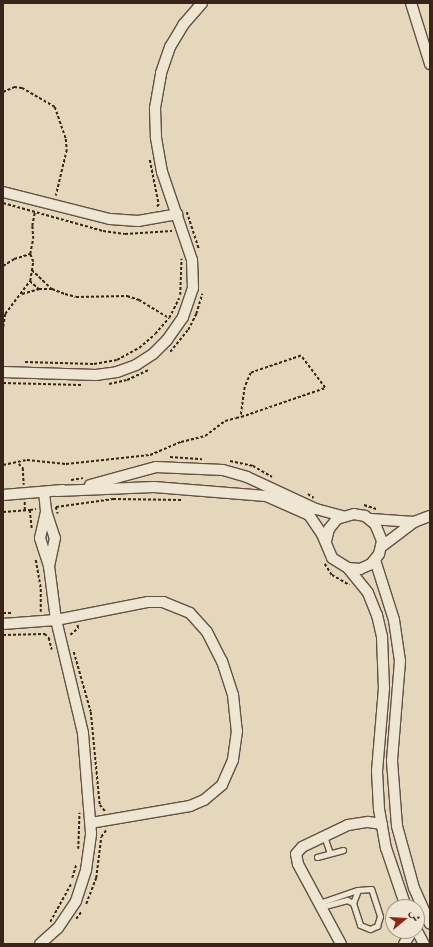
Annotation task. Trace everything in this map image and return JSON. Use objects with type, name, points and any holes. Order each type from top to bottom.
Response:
[{"type":"street","points":[[3,372],[107,374],[136,365],[160,347],[179,325],[193,288],[192,260],[181,213],[159,158],[155,108],[160,73],[177,35],[202,3]]},
{"type":"street","points":[[411,3],[426,40],[430,64]]},
{"type":"street","points":[[3,192],[96,217],[124,221],[181,213]]},
{"type":"street","points":[[57,491],[113,481],[148,468],[180,466],[231,472],[288,500],[309,515],[326,541],[332,558],[348,568],[368,593],[377,615],[382,637],[384,688],[377,771],[382,824],[392,867],[403,899]]},
{"type":"street","points":[[3,495],[57,491],[165,488],[258,494],[288,500],[342,516],[360,514],[371,519],[414,522]]},
{"type":"street","points":[[44,492],[46,510],[55,538],[49,566]]},
{"type":"street","points":[[40,944],[58,928],[71,911],[83,881],[89,859],[91,824],[83,733],[56,620],[49,566],[40,538],[46,510]]},
{"type":"street","points":[[326,541],[333,524],[342,516]]},
{"type":"street","points":[[348,568],[360,569],[375,560],[381,547],[414,522],[430,516]]},
{"type":"street","points":[[371,519],[379,529],[381,547]]},
{"type":"street","points":[[375,560],[394,620],[400,661],[392,761],[397,826],[414,888],[430,924]]},
{"type":"street","points":[[3,624],[56,620],[148,602],[174,605],[190,614],[207,632],[222,661],[234,702],[237,731],[234,755],[227,779],[217,791],[190,806],[91,824]]},
{"type":"street","points":[[341,944],[296,858],[300,849],[324,835],[354,823],[368,822],[382,824]]},
{"type":"lane","points":[[324,835],[330,854]]},
{"type":"lane","points":[[317,858],[343,850]]},
{"type":"lane","points":[[320,905],[358,890],[367,887],[372,891],[380,916],[377,926],[370,929],[360,925],[352,903],[358,890]]},
{"type":"lane","points":[[320,905],[341,900],[352,903]]},
{"type":"path","points":[[3,92],[14,87],[22,88],[54,107],[66,139],[67,150],[56,196]]},
{"type":"path","points":[[152,210],[159,205],[148,160],[159,158]]},
{"type":"path","points":[[50,194],[63,198]]},
{"type":"path","points":[[3,327],[5,314],[22,294],[30,281],[32,270],[30,254],[35,211],[38,201]]},
{"type":"path","points":[[3,203],[103,231],[125,234],[168,229],[173,232]]},
{"type":"path","points":[[181,213],[200,252]]},
{"type":"path","points":[[3,266],[14,258],[30,254]]},
{"type":"path","points":[[17,362],[94,364],[117,360],[149,341],[169,318],[180,296],[180,256]]},
{"type":"path","points":[[32,270],[52,289]]},
{"type":"path","points":[[30,281],[40,289]]},
{"type":"path","points":[[22,294],[40,289],[52,289],[76,297],[127,296],[139,300],[169,318]]},
{"type":"path","points":[[167,354],[188,330],[196,314],[202,291]]},
{"type":"path","points":[[3,310],[5,314]]},
{"type":"path","points":[[3,465],[27,460],[66,464],[150,455],[181,442],[199,438],[225,421],[241,417],[325,388],[301,356],[251,373],[244,391],[241,417]]},
{"type":"path","points":[[109,384],[127,380],[152,367]]},
{"type":"path","points":[[3,383],[85,385]]},
{"type":"path","points":[[3,512],[46,510],[113,499],[190,500]]},
{"type":"path","points":[[30,510],[32,530]]},
{"type":"path","points":[[36,558],[42,608],[37,613]]},
{"type":"path","points":[[322,560],[332,575],[351,586]]},
{"type":"path","points":[[3,613],[18,613]]},
{"type":"path","points":[[3,635],[45,634],[49,638],[54,654]]},
{"type":"path","points":[[78,856],[79,808]]},
{"type":"path","points":[[58,928],[49,921],[71,884],[77,862]]}]
